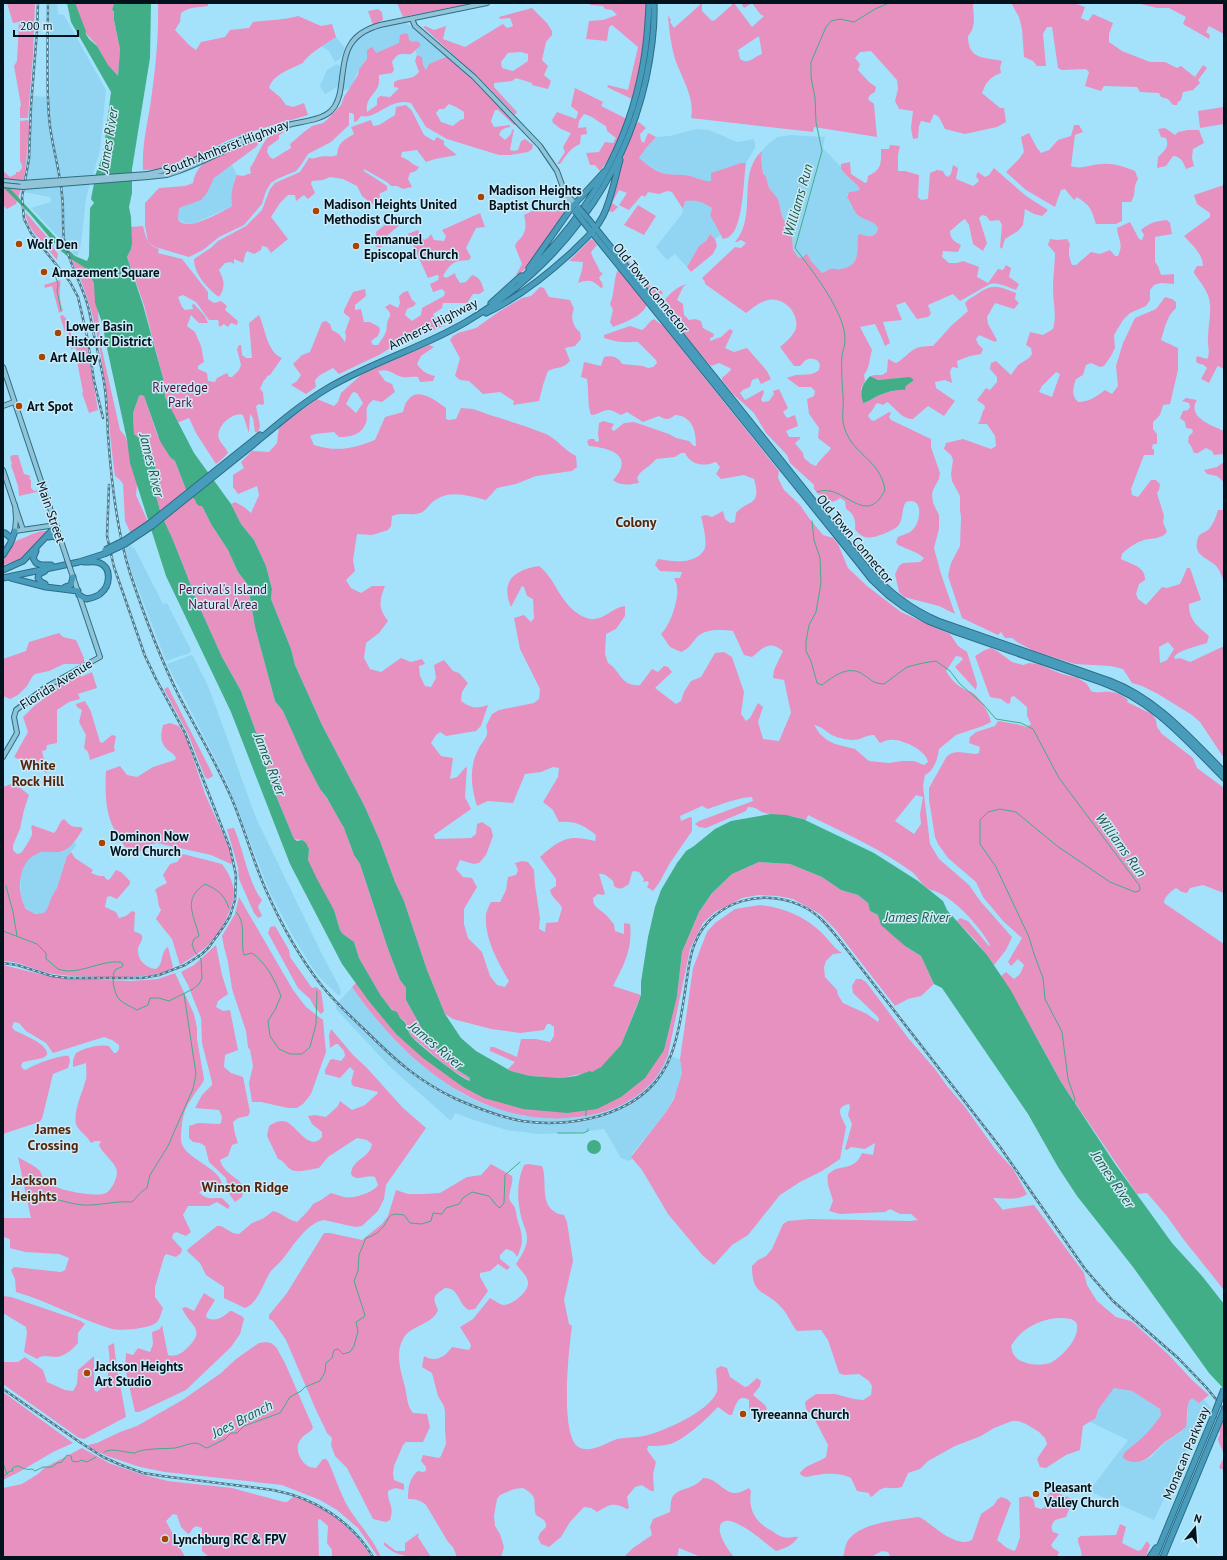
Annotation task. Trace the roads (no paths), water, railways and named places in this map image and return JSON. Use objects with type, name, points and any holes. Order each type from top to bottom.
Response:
[{"type":"highway","name":"Amherst Highway","points":[[104,552],[151,524],[301,403],[340,378],[363,366],[444,330],[491,303],[524,277],[568,229],[597,188],[616,152],[626,127],[640,79],[647,35],[649,3]]},
{"type":"highway","name":"Amherst Highway","points":[[225,465],[328,388],[372,365],[465,323],[499,301],[538,269],[560,246],[585,215],[604,186],[624,148],[633,124],[649,65],[655,4]]},
{"type":"highway","points":[[465,323],[508,301],[533,284],[559,264],[593,230],[604,213],[633,124]]},
{"type":"highway","points":[[491,303],[530,267],[603,172],[616,152]]},
{"type":"highway","name":"Old Town Connector","points":[[575,207],[867,568],[895,596],[914,609],[945,624],[1110,680],[1134,692],[1166,715],[1224,772]]},
{"type":"highway","name":"Old Town Connector","points":[[593,230],[872,580],[889,596],[911,611],[938,626],[1101,682],[1133,696],[1161,716],[1224,778]]},
{"type":"highway","points":[[51,566],[39,574],[39,580],[46,585],[65,587],[78,592],[86,598],[100,594],[105,588],[108,576],[106,568],[100,563],[79,562],[51,566],[38,564],[33,558],[56,527]]},
{"type":"highway","points":[[3,570],[18,564],[26,558],[56,527]]},
{"type":"highway","points":[[3,555],[8,548],[15,530]]},
{"type":"highway","points":[[6,533],[12,539]]},
{"type":"highway","points":[[49,537],[54,536],[60,540]]},
{"type":"highway","points":[[79,562],[104,552]]},
{"type":"highway","points":[[4,577],[104,552]]},
{"type":"highway","points":[[4,577],[22,579],[46,587],[78,592]]},
{"type":"highway","points":[[65,587],[71,585],[73,577]]},
{"type":"highway","name":"Monacan Parkway","points":[[1168,1526],[1224,1389]]},
{"type":"highway","name":"Monacan Parkway","points":[[1164,1557],[1224,1410]]},
{"type":"highway","points":[[1150,1557],[1168,1526]]},
{"type":"highway","points":[[1155,1557],[1168,1526]]},
{"type":"main road","name":"South Amherst Highway","points":[[3,182],[45,182],[167,175],[179,171],[255,137],[284,126],[317,119],[328,114],[339,100],[347,49],[360,33],[368,29],[487,3]]},
{"type":"main road","name":"Old Town Connector","points":[[414,19],[415,26],[474,77],[538,143],[557,171],[565,193],[575,207]]},
{"type":"main road","name":"South Amherst Highway","points":[[3,185],[23,187],[148,176]]},
{"type":"main road","name":"Main Street","points":[[3,367],[100,657]]},
{"type":"main road","points":[[3,406],[14,402]]},
{"type":"main road","points":[[3,470],[23,530]]},
{"type":"main road","points":[[15,505],[15,530],[56,527]]},
{"type":"main road","name":"Florida Avenue","points":[[3,757],[17,733],[14,717],[16,710],[46,687],[100,657]]},
{"type":"water","name":"James River","points":[[67,3],[75,3],[79,23],[89,39],[97,46],[108,65],[118,76],[120,49],[114,20],[114,11],[112,10],[114,3],[151,3],[150,58],[132,169],[132,193],[129,207],[132,243],[127,257],[143,305],[163,378],[165,397],[194,453],[231,504],[241,524],[254,540],[266,566],[272,589],[271,599],[291,649],[295,665],[322,725],[364,805],[404,901],[427,970],[445,1014],[461,1038],[476,1051],[511,1071],[530,1076],[561,1078],[576,1076],[590,1071],[592,1072],[601,1067],[621,1045],[637,1006],[641,995],[641,982],[648,937],[655,907],[661,890],[686,851],[715,829],[731,821],[771,814],[786,815],[803,819],[874,853],[918,881],[943,901],[947,910],[987,955],[1010,989],[1061,1082],[1115,1164],[1172,1243],[1202,1276],[1224,1304],[1224,1389],[1209,1373],[1133,1267],[1077,1196],[1058,1167],[1028,1114],[942,988],[934,984],[921,956],[905,946],[881,925],[878,915],[870,911],[868,903],[858,895],[841,890],[822,877],[790,864],[759,862],[732,874],[712,893],[699,912],[682,952],[677,996],[664,1050],[645,1078],[621,1097],[597,1109],[567,1113],[523,1109],[484,1098],[463,1087],[423,1058],[396,1034],[368,1000],[342,964],[290,864],[231,712],[166,576],[130,463],[127,440],[103,325],[95,303],[94,283],[87,269],[61,251],[30,214],[3,187],[3,181],[59,241],[75,256],[87,261],[89,256],[90,208],[94,203],[91,199],[96,173],[103,155],[111,92],[71,22]],"holes":[[[139,396],[144,396],[160,441],[170,457],[175,461],[187,492],[199,506],[202,506],[211,524],[228,550],[238,572],[248,585],[255,627],[275,701],[283,711],[305,760],[320,789],[327,798],[344,828],[354,855],[360,864],[388,949],[400,980],[406,988],[406,1000],[426,1034],[426,1038],[441,1052],[453,1067],[470,1078],[470,1081],[449,1068],[415,1040],[409,1033],[406,1024],[397,1012],[392,1010],[381,996],[359,958],[354,942],[340,930],[334,910],[308,860],[309,849],[306,843],[302,840],[297,841],[294,839],[272,786],[263,751],[241,691],[222,657],[161,514],[153,485],[155,477],[155,462],[147,445],[134,434],[133,413]]]},
{"type":"water","points":[[870,376],[878,380],[910,377],[914,380],[906,386],[905,390],[896,390],[886,393],[863,403],[862,388]]},
{"type":"water","points":[[591,1140],[597,1140],[601,1144],[601,1150],[597,1154],[591,1154],[587,1150],[587,1144]]},
{"type":"waterway","name":"James River","points":[[73,3],[84,32]]},
{"type":"waterway","name":"Williams Run","points":[[817,492],[827,490],[853,502],[870,506],[877,501],[885,490],[882,479],[877,470],[851,442],[846,433],[843,422],[842,355],[845,340],[844,329],[840,317],[810,267],[795,248],[822,151],[816,122],[815,98],[811,77],[811,62],[826,27],[831,21],[840,19],[854,22],[875,9],[889,3]]},
{"type":"waterway","points":[[53,269],[58,284],[57,291],[61,310]]},
{"type":"waterway","name":"Williams Run","points":[[812,521],[814,540],[820,558],[821,583],[816,612],[809,625],[806,651],[811,661],[817,683],[822,685],[842,672],[853,671],[858,672],[875,682],[884,684],[907,667],[936,661],[950,671],[960,684],[983,704],[996,719],[1021,723],[1033,729],[1059,778],[1139,885],[1139,891],[1135,892],[1110,882],[1057,846],[1016,812],[1000,809],[988,812],[980,820],[980,844],[996,867],[1029,937],[1043,978],[1045,999],[1062,1032],[1068,1079],[1075,1099],[1074,1103]]},
{"type":"waterway","points":[[3,931],[37,944],[46,953],[46,959],[61,970],[75,971],[105,963],[120,962],[123,964],[122,967],[116,969],[113,976],[116,994],[122,1001],[137,1010],[148,1005],[150,998],[159,998],[169,1001],[193,989],[199,984],[202,978],[201,959],[195,952],[192,945],[194,939],[199,936],[192,908],[192,902],[198,890],[205,884],[214,888],[223,896],[229,908]]},
{"type":"waterway","points":[[6,886],[13,912],[17,936]]},
{"type":"waterway","points":[[236,912],[239,916],[242,927],[244,955],[252,953],[262,962],[273,978],[281,996],[268,1021],[270,1036],[279,1049],[290,1054],[302,1054],[310,1047],[316,1024],[317,991]]},
{"type":"waterway","points":[[55,1199],[82,1205],[132,1202],[147,1188],[150,1175],[168,1146],[193,1089],[196,1074],[184,994]]},
{"type":"waterway","name":"Joes Branch","points":[[586,1110],[586,1116]]},
{"type":"waterway","name":"Joes Branch","points":[[558,1133],[583,1133],[588,1131],[588,1129]]},
{"type":"waterway","name":"Joes Branch","points":[[104,1452],[115,1450],[135,1453],[148,1449],[175,1448],[196,1443],[207,1448],[225,1439],[231,1433],[237,1433],[244,1426],[280,1413],[290,1397],[305,1387],[320,1381],[325,1372],[326,1363],[332,1358],[334,1350],[338,1349],[343,1354],[350,1352],[354,1346],[358,1331],[356,1322],[365,1315],[354,1281],[358,1271],[359,1255],[366,1238],[378,1232],[394,1214],[404,1215],[410,1223],[422,1224],[431,1221],[433,1213],[442,1214],[446,1208],[459,1204],[463,1198],[472,1192],[489,1196],[500,1208],[504,1203],[505,1175],[520,1162]]},
{"type":"waterway","name":"Joes Branch","points":[[3,1477],[10,1471],[13,1471],[12,1469],[16,1466],[35,1471],[43,1467],[52,1467],[57,1463],[62,1462],[67,1455],[71,1456],[72,1461],[78,1462],[81,1460],[87,1462],[96,1457]]},
{"type":"waterway","points":[[3,1463],[7,1474]]},
{"type":"railway","points":[[38,3],[29,159],[22,197],[24,219],[31,233],[70,282],[78,297],[87,336],[94,381],[103,418]]},
{"type":"railway","points":[[48,3],[48,103],[63,201],[64,239],[88,305],[103,376],[106,395],[109,452],[113,487],[125,557],[158,651],[179,696],[212,758],[236,808],[260,877],[271,901],[298,951],[332,998],[407,1069],[430,1085],[456,1099],[497,1115],[522,1121],[543,1123],[588,1119],[609,1113],[629,1103],[647,1091],[661,1075],[671,1055],[677,1036],[693,947],[703,928],[714,916],[727,907],[742,901],[758,898],[774,898],[790,901],[806,908],[819,917],[837,937],[1000,1147],[1085,1269],[1113,1301],[1178,1358],[1206,1387],[1224,1409]]},
{"type":"railway","points":[[3,963],[17,965],[52,976],[68,978],[142,978],[159,975],[185,965],[202,954],[224,926],[230,916],[235,900],[236,875],[230,848],[185,733],[145,656],[114,567],[107,536],[109,485]]},
{"type":"railway","points":[[3,1389],[78,1441],[103,1457],[121,1465],[143,1473],[273,1490],[317,1505],[343,1522],[354,1532],[373,1557]]},
{"type":"place","name":"Madison Heights Baptist Church","points":[[481,197]]},
{"type":"place","name":"Madison Heights United Methodist Church","points":[[316,211]]},
{"type":"place","name":"Wolf Den","points":[[19,244]]},
{"type":"place","name":"Emmanuel Episcopal Church","points":[[356,246]]},
{"type":"place","name":"Amazement Square","points":[[44,272]]},
{"type":"place","name":"Lower Basin Historic District","points":[[58,333]]},
{"type":"place","name":"Art Alley","points":[[42,357]]},
{"type":"place","name":"Art Spot","points":[[19,406]]},
{"type":"place","name":"Dominon Now Word Church","points":[[102,843]]},
{"type":"place","name":"Jackson Heights Art Studio","points":[[87,1373]]},
{"type":"place","name":"Tyreeanna Church","points":[[743,1414]]},
{"type":"place","name":"Pleasant Valley Church","points":[[1036,1494]]},
{"type":"place","name":"Lynchburg RC & FPV","points":[[165,1539]]},
{"type":"district","name":"Colony","points":[[636,522]]},
{"type":"district","name":"White Rock Hill","points":[[38,774]]},
{"type":"district","name":"James Crossing","points":[[53,1138]]},
{"type":"district","name":"Winston Ridge","points":[[245,1187]]},
{"type":"district","name":"Jackson Heights","points":[[34,1188]]},
{"type":"park label","name":"Riveredge Park","points":[[180,394]]},
{"type":"park label","name":"Percival's Island Natural Area","points":[[223,596]]}]
